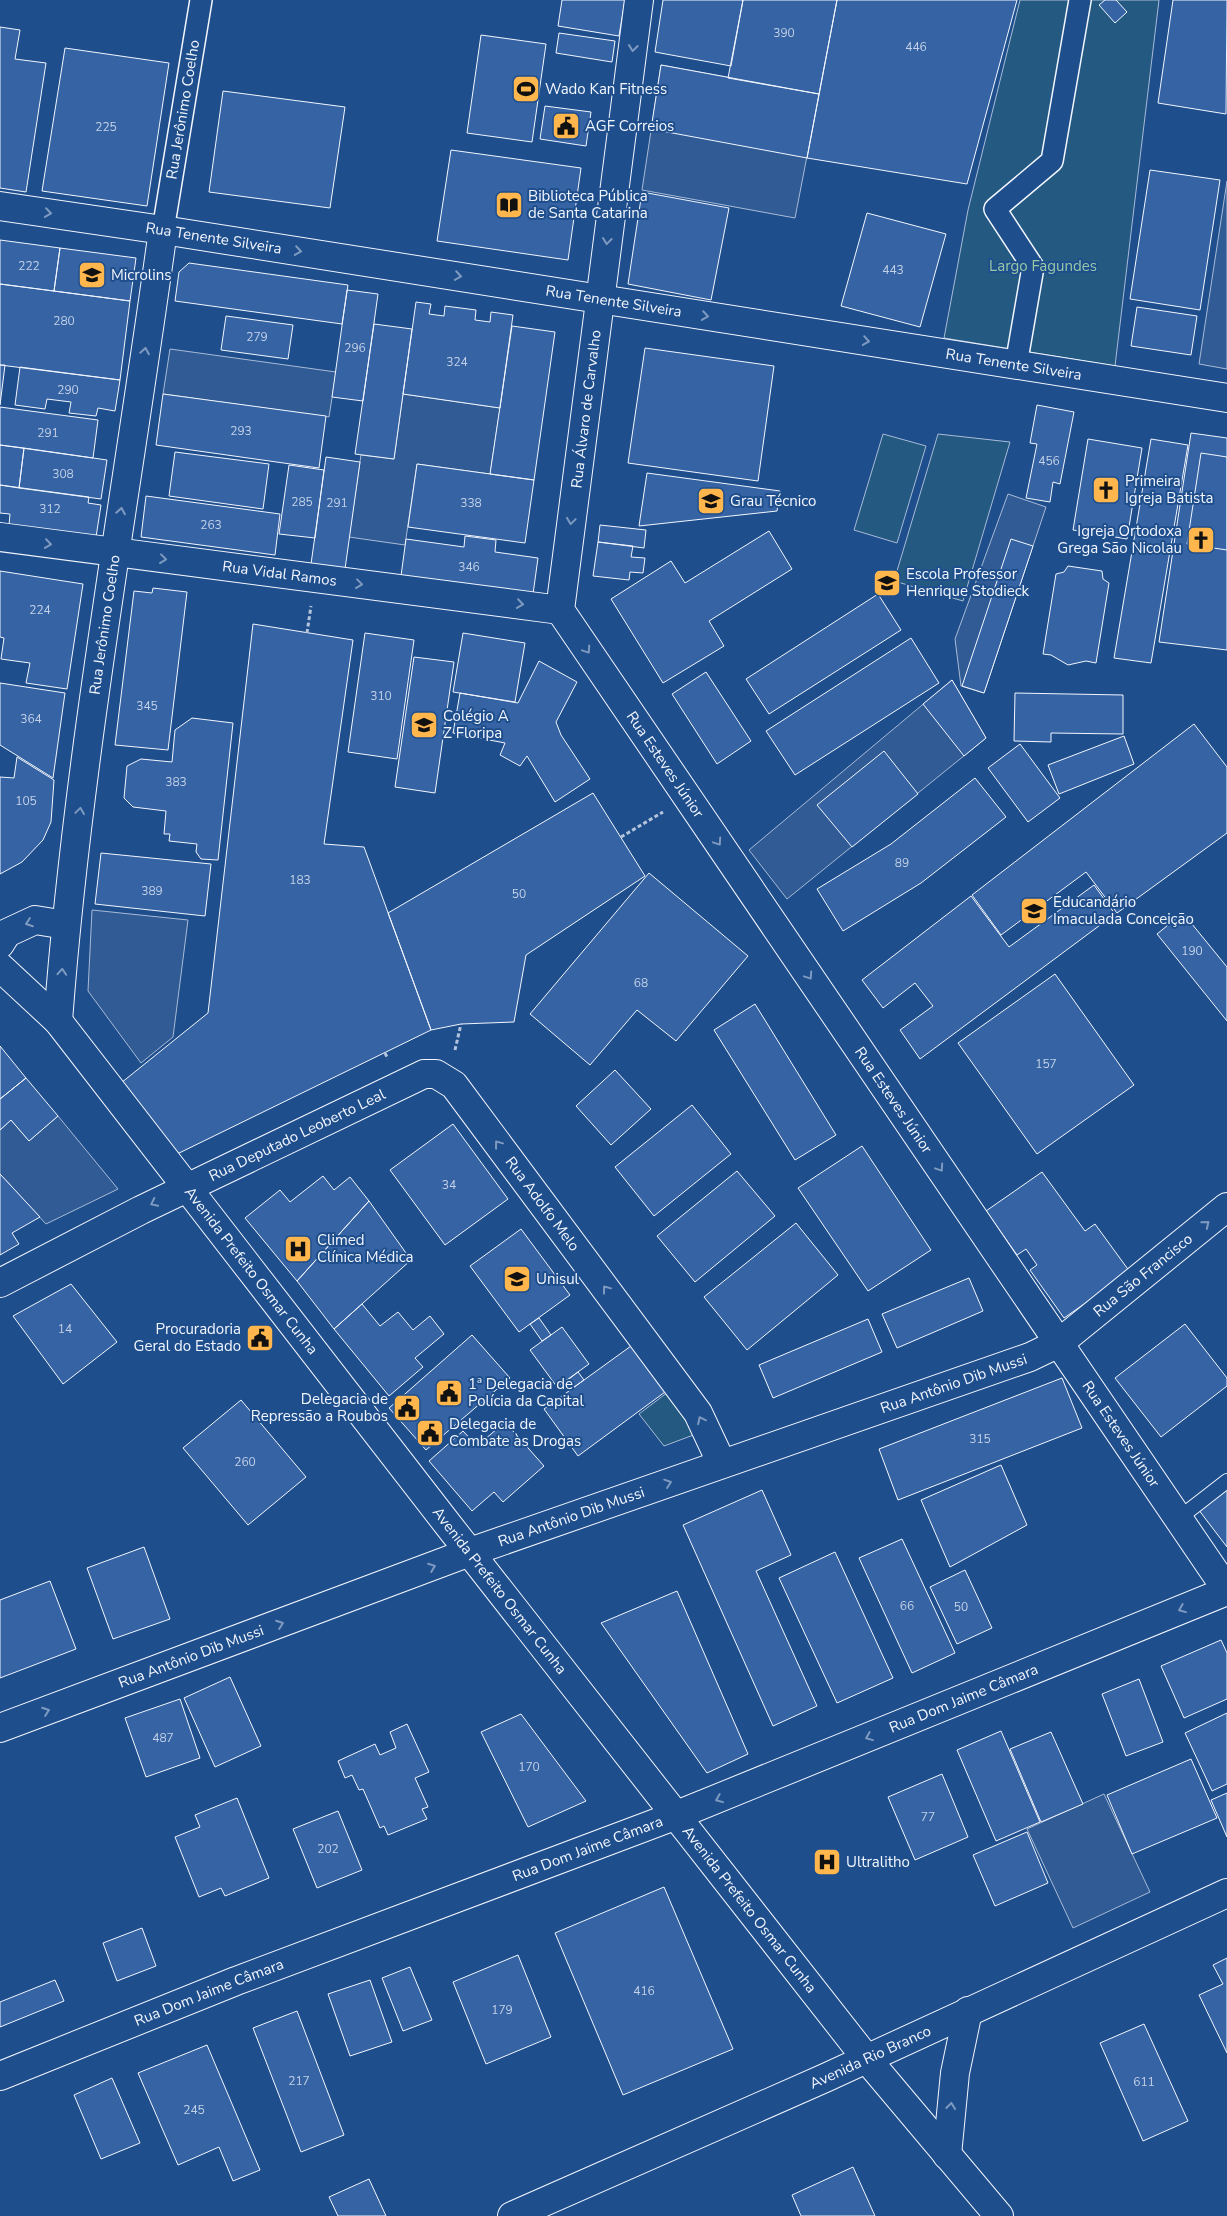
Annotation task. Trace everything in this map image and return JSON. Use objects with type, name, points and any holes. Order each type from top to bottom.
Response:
[{"type":"street","name":"Rua Jerônimo Coelho","points":[[58,1021],[66,925],[115,552],[164,224],[201,0]]},
{"type":"street","name":"Rua Álvaro de Carvalho","points":[[560,610],[639,0]]},
{"type":"street","points":[[1016,365],[1033,267],[995,209],[1052,161],[1080,0]]},
{"type":"street","name":"Rua Tenente Silveira","points":[[0,206],[164,224],[600,299],[1227,398]]},
{"type":"street","name":"Rua Vidal Ramos","points":[[0,537],[560,610]]},
{"type":"street","name":"Rua Esteves Júnior","points":[[560,610],[1227,1591]]},
{"type":"street","points":[[0,944],[7,933],[35,920],[66,925]]},
{"type":"street","name":"Avenida Prefeito Osmar Cunha","points":[[0,967],[58,1021],[866,2058],[999,2216]]},
{"type":"street","name":"Rua Deputado Leoberto Leal","points":[[0,1283],[187,1188],[424,1074],[445,1067]]},
{"type":"street","name":"Rua Adolfo Melo","points":[[445,1067],[454,1085],[692,1405],[722,1464]]},
{"type":"street","name":"Rua São Francisco","points":[[1059,1343],[1227,1208]]},
{"type":"street","name":"Rua Antônio Dib Mussi","points":[[0,1728],[470,1552],[1030,1357],[1059,1343]]},
{"type":"street","name":"Rua Dom Jaime Câmara","points":[[0,2076],[236,1980],[677,1815],[1227,1591]]},
{"type":"street","name":"Avenida Rio Branco","points":[[512,2216],[825,2078],[1227,1893]]},
{"type":"street","points":[[948,2155],[955,2072],[968,2011]]},
{"type":"lane","points":[[1178,1519],[1227,1481]]},
{"type":"path","points":[[621,837],[687,797]]},
{"type":"path","points":[[445,1067],[461,1024]]},
{"type":"green space","name":"Largo Fagundes","points":[[1020,0],[1159,0],[1115,366],[944,338],[968,210]]},
{"type":"green space","points":[[883,434],[926,446],[897,543],[854,530]]},
{"type":"green space","points":[[938,434],[1010,442],[963,601],[894,581]]},
{"type":"green space","points":[[668,1392],[696,1434],[664,1446],[639,1414]]},
{"type":"shaded area","points":[[661,65],[819,94],[795,218],[642,190]]},
{"type":"shaded area","points":[[1227,181],[1227,369],[1199,364]]},
{"type":"shaded area","points":[[170,349],[336,372],[329,417],[163,394]]},
{"type":"shaded area","points":[[403,394],[500,408],[490,474],[417,464],[405,545],[349,537],[361,455],[394,459]]},
{"type":"shaded area","points":[[1008,494],[1046,507],[984,693],[961,686],[955,639]]},
{"type":"shaded area","points":[[952,680],[986,738],[787,899],[749,850]]},
{"type":"shaded area","points":[[92,910],[188,920],[173,1037],[141,1063],[88,991]]},
{"type":"shaded area","points":[[58,1116],[118,1189],[46,1224],[0,1174],[0,1130],[11,1120],[29,1141]]},
{"type":"shaded area","points":[[1104,1794],[1150,1892],[1073,1928],[1027,1829]]},
{"type":"building","points":[[562,0],[625,0],[619,36],[558,26]]},
{"type":"building","points":[[663,0],[743,0],[731,66],[655,52]]},
{"type":"building","points":[[743,0],[837,0],[819,94],[728,78]]},
{"type":"building","points":[[837,0],[1017,0],[967,184],[807,158]]},
{"type":"building","points":[[1105,0],[1116,0],[1127,12],[1115,23],[1099,5]]},
{"type":"building","points":[[1173,0],[1227,0],[1226,114],[1158,103]]},
{"type":"building","points":[[0,27],[20,30],[15,59],[46,63],[26,192],[0,188]]},
{"type":"building","points":[[559,33],[615,41],[612,62],[556,53]]},
{"type":"building","points":[[481,35],[546,44],[532,142],[467,133]]},
{"type":"building","points":[[65,48],[169,63],[147,206],[42,191]]},
{"type":"building","points":[[661,65],[819,94],[807,158],[651,129]]},
{"type":"building","points":[[223,91],[345,107],[330,208],[209,192]]},
{"type":"building","name":"AGF Correios","points":[[545,106],[591,112],[586,146],[540,139]]},
{"type":"building","name":"Biblioteca Pública de Santa Catarina","points":[[451,150],[581,168],[568,260],[437,241]]},
{"type":"building","points":[[1150,170],[1220,180],[1200,310],[1130,299]]},
{"type":"building","points":[[642,192],[729,208],[711,300],[628,284]]},
{"type":"building","points":[[867,213],[946,234],[920,327],[841,306]]},
{"type":"building","points":[[0,240],[60,248],[54,291],[0,284]]},
{"type":"building","points":[[60,248],[136,258],[130,301],[54,291]]},
{"type":"building","points":[[189,263],[348,285],[342,324],[175,301],[179,272]]},
{"type":"building","points":[[0,284],[130,301],[120,380],[0,365]]},
{"type":"building","points":[[347,290],[378,294],[363,401],[332,397]]},
{"type":"building","points":[[416,302],[431,304],[429,314],[444,316],[445,306],[476,310],[475,320],[490,322],[491,312],[513,315],[500,408],[403,394]]},
{"type":"building","points":[[1137,307],[1197,316],[1191,355],[1131,346]]},
{"type":"building","points":[[226,316],[293,325],[288,359],[221,350]]},
{"type":"building","points":[[374,324],[412,329],[394,459],[355,454]]},
{"type":"building","points":[[512,326],[555,332],[534,480],[490,474]]},
{"type":"building","points":[[645,348],[774,366],[758,481],[628,463]]},
{"type":"building","points":[[0,365],[5,365],[0,405]]},
{"type":"building","points":[[20,367],[120,380],[115,411],[98,408],[96,416],[69,413],[71,402],[47,399],[45,409],[15,405]]},
{"type":"building","points":[[163,394],[326,416],[319,468],[156,445]]},
{"type":"building","points":[[1037,405],[1074,412],[1060,484],[1053,482],[1050,502],[1026,498],[1037,444],[1030,443]]},
{"type":"building","points":[[0,407],[98,420],[93,458],[0,445]]},
{"type":"building","name":"Igreja Ortodoxa Grega São Nicolau","points":[[1191,433],[1227,438],[1227,650],[1159,642]]},
{"type":"building","points":[[1088,439],[1142,448],[1127,539],[1073,530]]},
{"type":"building","points":[[1151,439],[1188,445],[1151,663],[1114,658]]},
{"type":"building","points":[[0,445],[24,448],[19,488],[0,485]]},
{"type":"building","points":[[24,448],[107,460],[101,499],[19,488]]},
{"type":"building","points":[[175,452],[269,464],[263,509],[169,496]]},
{"type":"building","points":[[1201,453],[1227,457],[1227,550],[1187,544]]},
{"type":"building","points":[[326,457],[360,462],[345,569],[311,564]]},
{"type":"building","points":[[417,464],[534,480],[525,543],[408,527]]},
{"type":"building","points":[[289,465],[324,470],[315,538],[279,534]]},
{"type":"building","name":"Grau Técnico","points":[[647,473],[780,491],[777,511],[639,526]]},
{"type":"building","points":[[0,485],[89,497],[88,503],[101,505],[96,537],[9,525],[10,514],[0,513]]},
{"type":"building","points":[[146,496],[280,514],[275,555],[141,537]]},
{"type":"building","points":[[600,525],[646,530],[644,548],[598,542]]},
{"type":"building","points":[[769,531],[792,569],[709,621],[724,646],[663,683],[611,599],[671,561],[685,583]]},
{"type":"building","points":[[465,536],[496,540],[495,552],[538,558],[533,594],[401,576],[406,539],[464,547]]},
{"type":"building","points":[[1011,539],[1033,546],[984,693],[962,686]]},
{"type":"building","points":[[598,542],[633,546],[631,557],[645,558],[643,573],[630,572],[629,580],[593,576]]},
{"type":"building","points":[[1068,566],[1102,571],[1103,579],[1109,583],[1096,663],[1086,661],[1068,665],[1051,655],[1043,654],[1056,574],[1064,572]]},
{"type":"building","points":[[0,571],[83,584],[67,689],[26,683],[30,663],[1,659],[4,638],[0,637]]},
{"type":"building","points":[[153,588],[187,592],[168,750],[115,745],[134,591],[152,593]]},
{"type":"building","points":[[878,594],[901,630],[769,714],[746,679]]},
{"type":"building","points":[[253,624],[353,640],[324,844],[364,847],[431,1030],[173,1156],[121,1083],[208,1013]]},
{"type":"building","points":[[365,633],[414,640],[397,759],[348,752]]},
{"type":"building","points":[[463,633],[525,643],[515,702],[453,692]]},
{"type":"building","points":[[911,638],[939,683],[795,775],[766,731]]},
{"type":"building","name":"Colégio A Z Floripa","points":[[414,657],[454,662],[435,793],[395,787]]},
{"type":"building","points":[[539,661],[577,682],[556,722],[561,735],[590,779],[555,802],[527,756],[520,766],[500,755],[505,743],[453,733],[460,693],[518,703]]},
{"type":"building","points":[[706,672],[751,741],[717,764],[672,694]]},
{"type":"building","points":[[952,680],[986,738],[964,756],[923,704]]},
{"type":"building","points":[[0,683],[65,693],[53,778],[0,745]]},
{"type":"building","points":[[1015,693],[1123,695],[1123,734],[1051,733],[1051,742],[1014,741]]},
{"type":"building","points":[[192,718],[233,723],[218,860],[201,859],[196,852],[197,844],[169,841],[170,834],[164,834],[166,811],[133,807],[124,798],[127,766],[141,759],[172,762],[175,730]]},
{"type":"building","points":[[1194,724],[1227,767],[1227,833],[1117,913],[1086,872],[1001,935],[972,895]]},
{"type":"building","points":[[1124,736],[1134,764],[1059,794],[1048,765]]},
{"type":"building","points":[[1020,744],[1060,798],[1028,822],[988,768]]},
{"type":"building","points":[[884,751],[918,794],[852,847],[817,805]]},
{"type":"building","points":[[17,757],[54,780],[51,822],[43,840],[22,862],[0,874],[0,777],[14,778]]},
{"type":"building","points":[[975,778],[1006,817],[921,883],[843,931],[817,889],[891,844]]},
{"type":"building","points":[[593,793],[645,876],[526,955],[514,1022],[461,1024],[431,1030],[388,913]]},
{"type":"building","points":[[101,853],[211,864],[205,916],[95,904]]},
{"type":"building","points":[[649,873],[748,956],[676,1041],[637,1010],[590,1065],[530,1014]]},
{"type":"building","points":[[1094,885],[1115,914],[920,1059],[900,1030],[933,1006],[915,983],[883,1008],[862,980],[971,896],[1009,947]]},
{"type":"building","points":[[1183,913],[1227,967],[1227,1021],[1157,934]]},
{"type":"building","points":[[1055,974],[1134,1085],[1037,1154],[958,1043]]},
{"type":"building","points":[[755,1004],[836,1135],[795,1160],[714,1030]]},
{"type":"building","points":[[0,1046],[26,1078],[0,1099]]},
{"type":"building","points":[[615,1070],[651,1109],[611,1145],[576,1106]]},
{"type":"building","points":[[26,1078],[58,1116],[29,1141],[11,1120],[0,1130],[0,1099]]},
{"type":"building","points":[[692,1105],[731,1154],[654,1216],[615,1167]]},
{"type":"building","points":[[453,1124],[508,1199],[445,1245],[390,1170]]},
{"type":"building","points":[[862,1146],[931,1250],[868,1291],[798,1188]]},
{"type":"building","points":[[737,1171],[775,1216],[695,1282],[657,1236]]},
{"type":"building","points":[[1042,1172],[1085,1231],[1095,1224],[1130,1272],[1064,1318],[1030,1270],[1037,1265],[1026,1249],[1017,1255],[986,1211]]},
{"type":"building","points":[[0,1174],[40,1217],[12,1233],[19,1244],[0,1255]]},
{"type":"building","name":"Climed Clínica Médica","points":[[323,1176],[334,1190],[350,1177],[369,1201],[297,1281],[245,1218],[280,1190],[290,1202]]},
{"type":"building","points":[[369,1201],[411,1260],[334,1329],[297,1281]]},
{"type":"building","points":[[796,1223],[838,1275],[747,1350],[704,1297]]},
{"type":"building","points":[[521,1229],[570,1295],[519,1332],[470,1266]]},
{"type":"building","points":[[969,1278],[983,1311],[897,1348],[882,1314]]},
{"type":"building","points":[[71,1284],[117,1342],[63,1384],[13,1316]]},
{"type":"building","points":[[362,1304],[380,1326],[398,1312],[413,1330],[430,1316],[444,1334],[415,1358],[423,1367],[389,1396],[334,1329]]},
{"type":"building","points":[[539,1318],[551,1335],[542,1341],[530,1324]]},
{"type":"building","points":[[868,1319],[882,1352],[773,1398],[759,1365]]},
{"type":"building","points":[[1185,1324],[1227,1378],[1227,1386],[1161,1437],[1115,1378]]},
{"type":"building","points":[[562,1327],[589,1364],[557,1387],[530,1350]]},
{"type":"building","name":"1ª Delegacia de Polícia da Capital","points":[[472,1335],[510,1378],[426,1450],[389,1408]]},
{"type":"building","points":[[631,1346],[665,1392],[578,1456],[544,1409]]},
{"type":"building","points":[[578,1372],[584,1380],[574,1387],[569,1379]]},
{"type":"building","points":[[1062,1378],[1082,1428],[898,1500],[879,1449]]},
{"type":"building","points":[[241,1400],[306,1477],[248,1525],[183,1448]]},
{"type":"building","points":[[505,1422],[544,1466],[503,1502],[494,1492],[472,1511],[429,1461],[463,1431],[477,1446]]},
{"type":"building","points":[[1001,1465],[1027,1525],[950,1567],[921,1500]]},
{"type":"building","points":[[1227,1487],[1227,1547],[1198,1509]]},
{"type":"building","points":[[762,1490],[791,1555],[756,1571],[817,1706],[773,1726],[683,1525]]},
{"type":"building","points":[[902,1539],[955,1653],[912,1673],[859,1558]]},
{"type":"building","points":[[144,1547],[170,1619],[113,1639],[87,1568]]},
{"type":"building","points":[[835,1552],[893,1678],[837,1703],[779,1578]]},
{"type":"building","points":[[965,1570],[992,1628],[957,1644],[930,1587]]},
{"type":"building","points":[[50,1581],[76,1649],[0,1678],[0,1600]]},
{"type":"building","points":[[677,1591],[748,1754],[707,1773],[601,1623]]},
{"type":"building","points":[[1221,1640],[1227,1653],[1227,1699],[1184,1718],[1161,1666]]},
{"type":"building","points":[[230,1677],[261,1746],[215,1767],[184,1698]]},
{"type":"building","points":[[1139,1679],[1163,1742],[1126,1756],[1102,1694]]},
{"type":"building","points":[[180,1699],[200,1758],[146,1777],[125,1718]]},
{"type":"building","points":[[1227,1713],[1227,1784],[1212,1791],[1185,1733]]},
{"type":"building","points":[[521,1714],[586,1801],[528,1827],[481,1732]]},
{"type":"building","points":[[407,1724],[429,1772],[415,1778],[428,1807],[422,1809],[427,1819],[388,1835],[384,1826],[380,1828],[363,1789],[359,1790],[352,1775],[345,1778],[338,1761],[375,1744],[380,1755],[396,1748],[390,1732]]},
{"type":"building","points":[[1001,1731],[1040,1822],[996,1841],[957,1750]]},
{"type":"building","points":[[1051,1732],[1083,1804],[1041,1822],[1010,1749]]},
{"type":"building","points":[[1191,1759],[1217,1818],[1132,1854],[1107,1795]]},
{"type":"building","points":[[942,1774],[968,1837],[915,1860],[888,1797]]},
{"type":"building","points":[[1227,1793],[1227,1837],[1211,1800]]},
{"type":"building","points":[[237,1798],[269,1878],[225,1896],[221,1888],[199,1897],[175,1837],[200,1827],[195,1815]]},
{"type":"building","points":[[338,1811],[362,1870],[317,1888],[293,1829]]},
{"type":"building","points":[[1027,1832],[1048,1883],[995,1906],[973,1855]]},
{"type":"building","points":[[664,1887],[733,2049],[623,2095],[555,1933]]},
{"type":"building","points":[[142,1928],[156,1966],[117,1981],[103,1943]]},
{"type":"building","points":[[518,1955],[551,2037],[486,2064],[453,1982]]},
{"type":"building","points":[[1227,1958],[1227,2053],[1199,1995],[1223,1984],[1213,1965]]},
{"type":"building","points":[[410,1967],[432,2020],[403,2031],[382,1978]]},
{"type":"building","points":[[55,1980],[64,2001],[0,2027],[0,2002]]},
{"type":"building","points":[[370,1980],[392,2042],[350,2056],[328,1994]]},
{"type":"building","points":[[297,2011],[344,2135],[301,2152],[253,2028]]},
{"type":"building","points":[[1144,2024],[1188,2121],[1143,2141],[1100,2043]]},
{"type":"building","points":[[207,2045],[260,2170],[233,2181],[219,2147],[178,2165],[138,2073]]},
{"type":"building","points":[[112,2078],[140,2143],[101,2159],[74,2095]]},
{"type":"building","points":[[853,2167],[875,2216],[801,2216],[792,2195]]},
{"type":"building","points":[[369,2179],[386,2216],[338,2216],[329,2197]]},
{"type":"place","name":"Wado Kan Fitness","points":[[526,89]]},
{"type":"place","name":"AGF Correios","points":[[566,126]]},
{"type":"place","name":"Biblioteca Pública de Santa Catarina","points":[[509,205]]},
{"type":"place","name":"Microlins","points":[[92,275]]},
{"type":"place","name":"Primeira Igreja Batista","points":[[1106,490]]},
{"type":"place","name":"Grau Técnico","points":[[711,501]]},
{"type":"place","name":"Igreja Ortodoxa Grega São Nicolau","points":[[1201,540]]},
{"type":"place","name":"Escola Professor Henrique Stodieck","points":[[887,583]]},
{"type":"place","name":"Colégio A Z Floripa","points":[[424,725]]},
{"type":"place","name":"Educandário Imaculada Conceição","points":[[1034,911]]},
{"type":"place","name":"Climed Clínica Médica","points":[[298,1249]]},
{"type":"place","name":"Unisul","points":[[517,1279]]},
{"type":"place","name":"Procuradoria Geral do Estado","points":[[260,1338]]},
{"type":"place","name":"1ª Delegacia de Polícia da Capital","points":[[449,1393]]},
{"type":"place","name":"Delegacia de Repressão a Roubos","points":[[407,1408]]},
{"type":"place","name":"Delegacia de Combate às Drogas","points":[[430,1433]]},
{"type":"place","name":"Ultralitho","points":[[827,1862]]}]
